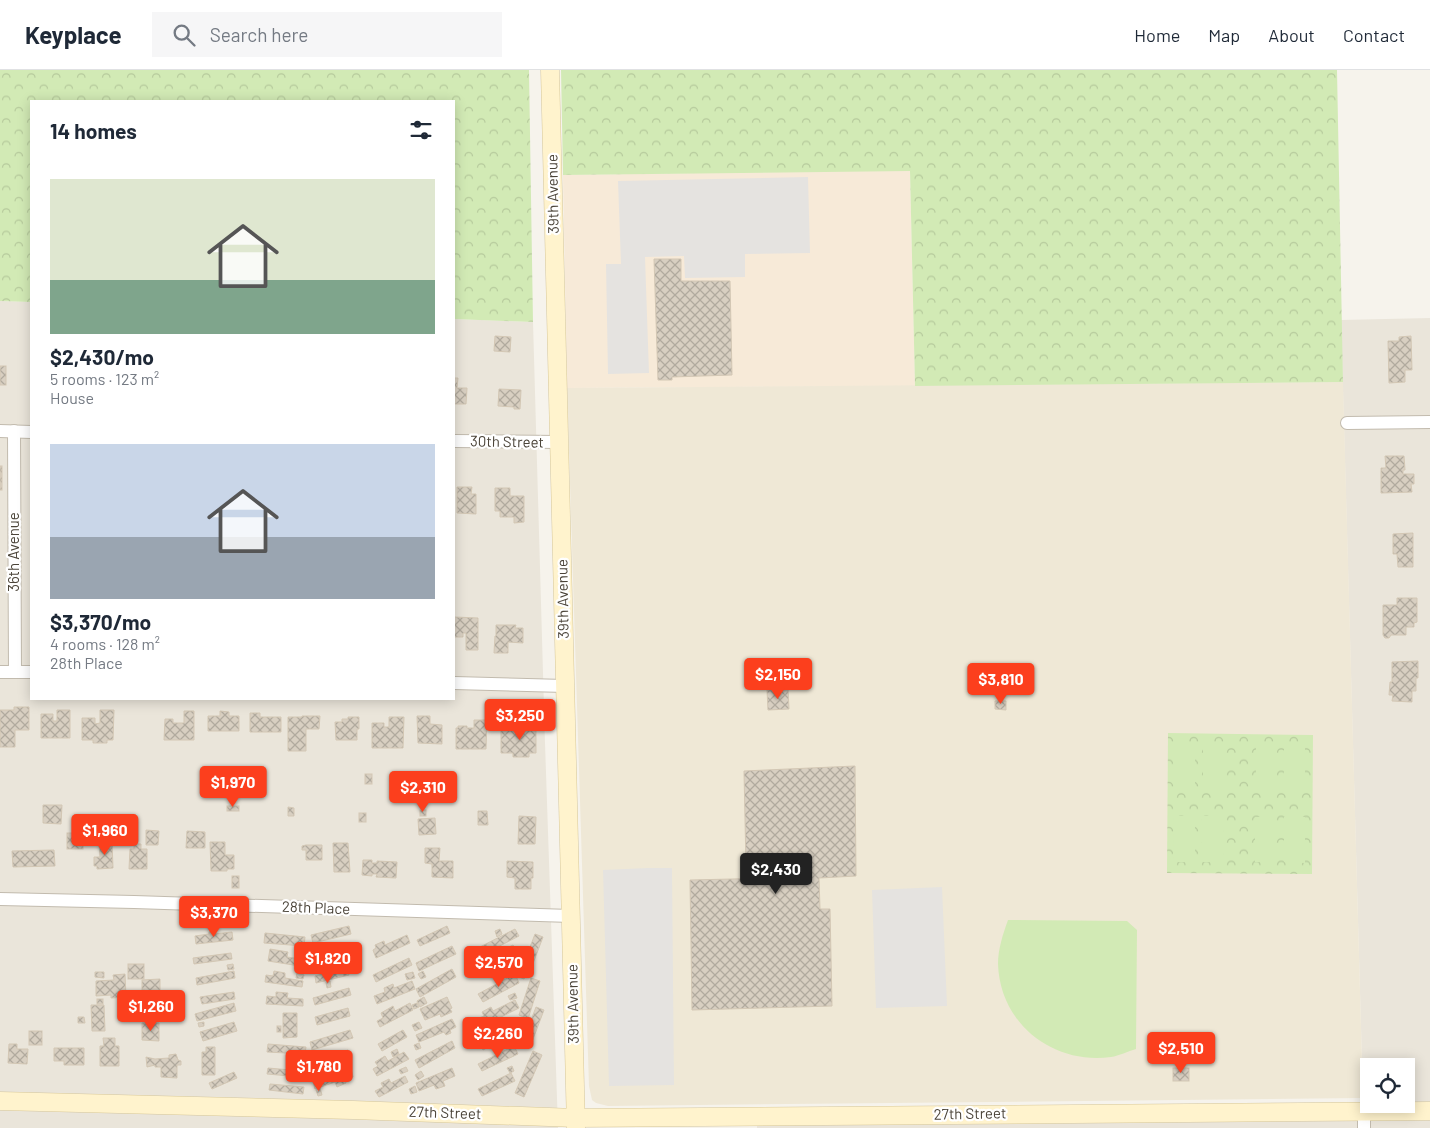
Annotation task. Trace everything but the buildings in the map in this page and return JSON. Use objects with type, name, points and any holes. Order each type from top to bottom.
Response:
[{"type":"street","name":"39th Avenue","points":[[550,70],[576,1123]]},
{"type":"street","points":[[1347,423],[1430,422]]},
{"type":"street","points":[[0,431],[30,432]]},
{"type":"street","name":"36th Avenue","points":[[14,431],[15,672]]},
{"type":"street","name":"30th Street","points":[[455,441],[559,442]]},
{"type":"street","points":[[0,672],[30,672]]},
{"type":"street","points":[[455,683],[566,686]]},
{"type":"street","name":"28th Place","points":[[0,899],[571,916]]},
{"type":"street","name":"27th Street","points":[[0,1101],[362,1110],[576,1123],[858,1122],[1360,1110]]},
{"type":"street","name":"27th Street","points":[[1415,1111],[1430,1111]]},
{"type":"street","points":[[1364,1113],[1364,1128]]},
{"type":"shaded area","points":[[910,170],[915,386],[567,388],[563,175]]},
{"type":"shaded area","points":[[808,177],[810,253],[745,254],[745,277],[685,278],[684,256],[645,257],[649,373],[608,374],[606,264],[621,264],[618,181]]},
{"type":"shaded area","points":[[0,301],[30,302],[30,700],[455,700],[455,319],[533,322],[558,1128],[0,1128]]},
{"type":"shaded area","points":[[1430,318],[1430,1128],[757,1128],[757,1123],[1360,1105],[1360,1113],[1415,1113],[1415,1058],[1362,1058],[1341,320]]},
{"type":"shaded area","points":[[1343,382],[1362,1058],[1360,1058],[1360,1098],[608,1106],[592,1100],[589,1086],[567,388]]},
{"type":"shaded area","points":[[672,868],[674,1085],[609,1086],[603,870]]},
{"type":"shaded area","points":[[942,887],[947,1006],[876,1008],[872,890]]},
{"type":"green space","points":[[0,70],[529,70],[533,322],[455,319],[455,100],[30,100],[30,302],[0,301]]},
{"type":"green space","points":[[561,70],[1337,70],[1343,382],[915,386],[910,171],[563,175]]},
{"type":"green space","points":[[1168,733],[1313,735],[1312,874],[1167,873]]},
{"type":"green space","points":[[1174,745],[1195,745],[1195,791],[1174,791]]},
{"type":"green space","points":[[1203,745],[1224,745],[1224,791],[1203,790]]},
{"type":"green space","points":[[1256,745],[1277,745],[1277,791],[1256,791]]},
{"type":"green space","points":[[1284,746],[1305,746],[1305,791],[1284,791]]},
{"type":"green space","points":[[1174,816],[1195,816],[1195,862],[1173,862]]},
{"type":"green space","points":[[1202,816],[1223,816],[1223,862],[1202,862]]},
{"type":"green space","points":[[1255,817],[1276,817],[1276,862],[1255,862]]},
{"type":"green space","points":[[1284,817],[1305,817],[1305,863],[1284,862]]},
{"type":"green space","points":[[1008,920],[1127,921],[1137,930],[1136,1049],[1111,1057],[1090,1058],[1069,1054],[1050,1047],[1019,1022],[1008,1005],[1001,986],[998,964],[1000,947]]}]
